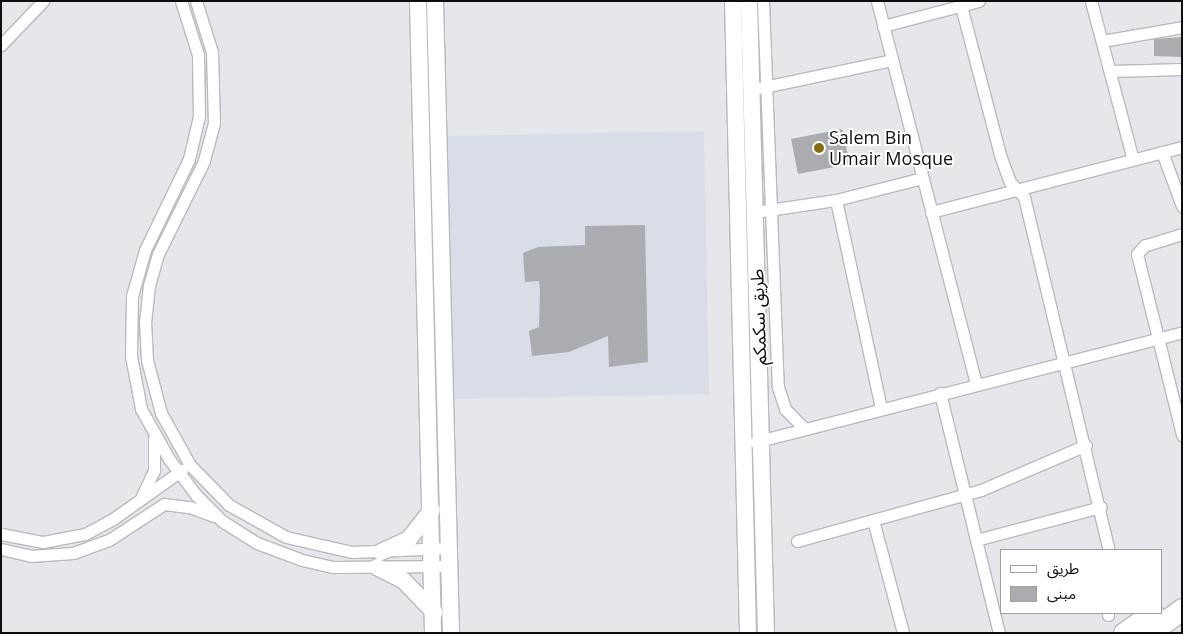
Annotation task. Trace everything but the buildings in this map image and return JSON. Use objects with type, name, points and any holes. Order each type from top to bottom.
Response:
[{"type":"highway","points":[[1163,606],[1182,592]]},
{"type":"highway","points":[[1149,633],[1182,609]]},
{"type":"highway","points":[[1124,633],[1152,614]]},
{"type":"street","points":[[1,45],[43,1]]},
{"type":"street","points":[[181,1],[191,28],[200,72],[195,140],[145,250],[129,317],[133,383],[152,429],[177,473],[222,521]]},
{"type":"street","points":[[196,1],[212,52],[214,123],[204,161],[158,254],[149,285],[145,321],[152,387],[173,438],[190,464],[229,505],[286,537],[315,546],[379,560],[440,566]]},
{"type":"street","points":[[418,1],[432,510],[440,549]]},
{"type":"street","points":[[432,633],[440,566],[435,1]]},
{"type":"street","name":"طريق سكمكم","points":[[733,1],[748,633]]},
{"type":"street","name":"طريق سكمكم","points":[[750,1],[758,88],[762,211],[762,440],[766,633]]},
{"type":"street","points":[[763,1],[758,88],[892,60]]},
{"type":"street","points":[[877,1],[976,384]]},
{"type":"street","points":[[1091,1],[1112,71],[1133,160]]},
{"type":"street","points":[[883,26],[976,2]]},
{"type":"street","points":[[961,6],[1000,155],[1017,189],[1024,196],[1063,362],[1101,507],[1109,549]]},
{"type":"street","points":[[1102,42],[1182,27]]},
{"type":"street","points":[[1112,71],[1182,69]]},
{"type":"street","points":[[931,212],[1182,147]]},
{"type":"street","points":[[1162,152],[1182,206]]},
{"type":"street","points":[[804,428],[790,415],[779,395],[762,211],[836,200],[922,178]]},
{"type":"street","points":[[836,200],[881,408]]},
{"type":"street","points":[[1182,234],[1145,245],[1137,254],[1156,338],[1182,435]]},
{"type":"street","points":[[744,445],[881,408],[1182,332]]},
{"type":"street","points":[[940,393],[999,633]]},
{"type":"street","points":[[138,502],[154,470],[152,429]]},
{"type":"street","points":[[797,541],[965,495],[1086,445]]},
{"type":"street","points":[[1,534],[22,541],[65,539],[85,534],[138,502],[190,464]]},
{"type":"street","points":[[1,549],[37,556],[73,553],[109,540],[164,504],[190,507],[222,521],[258,543],[302,560],[333,567],[440,549]]},
{"type":"street","points":[[976,540],[1101,507]]},
{"type":"street","points":[[379,560],[409,538],[432,510]]},
{"type":"street","points":[[873,520],[903,633]]},
{"type":"street","points":[[379,560],[403,580],[434,612]]},
{"type":"street","points":[[440,566],[451,633]]},
{"type":"shaded area","points":[[704,131],[709,394],[450,399],[445,136]]},
{"type":"place","name":"Salem Bin Umair Mosque","points":[[819,148]]}]
